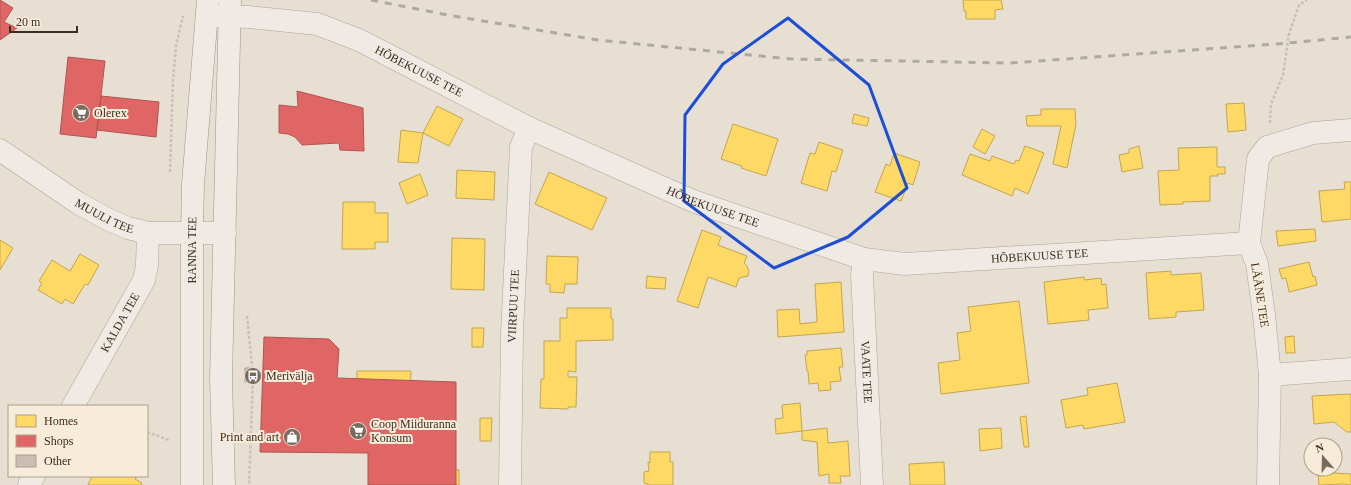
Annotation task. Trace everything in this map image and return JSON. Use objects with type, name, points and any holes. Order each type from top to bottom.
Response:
[{"type":"street","name":"HÕBEKUUSE TEE","points":[[208,8],[230,8],[317,24],[359,40],[529,128],[693,201],[864,259],[905,264],[1249,243]]},
{"type":"street","name":"RANNA TEE","points":[[192,485],[193,184],[208,8]]},
{"type":"street","points":[[224,485],[221,379],[230,8]]},
{"type":"street","name":"VIIRPUU TEE","points":[[510,485],[512,333],[521,147],[529,128]]},
{"type":"street","points":[[1267,147],[1313,134],[1351,130]]},
{"type":"street","name":"LÄÄNE TEE","points":[[1267,147],[1258,159],[1249,243],[1257,264],[1270,375],[1268,485]]},
{"type":"street","name":"MUULI TEE","points":[[0,150],[78,203],[109,220],[128,228],[148,233],[225,233]]},
{"type":"street","name":"KALDA TEE","points":[[74,405],[144,280],[147,265],[148,233]]},
{"type":"street","name":"VAATE TEE","points":[[864,259],[862,275],[872,485]]},
{"type":"street","points":[[1270,375],[1351,369]]},
{"type":"path","points":[[1267,147],[1272,104],[1283,75],[1289,34],[1299,5],[1307,0]]},
{"type":"path","points":[[247,315],[253,376],[249,485]]},
{"type":"path","points":[[148,432],[171,441]]},
{"type":"highlighted area","points":[[788,18],[869,85],[907,188],[848,237],[774,268],[684,201],[685,115],[723,64]]},
{"type":"building: Homes","points":[[963,0],[1001,0],[1003,9],[995,10],[995,19],[966,19],[966,11],[964,11]]},
{"type":"building: Homes","points":[[1244,103],[1246,130],[1228,132],[1226,104]]},
{"type":"building: Homes","points":[[437,106],[463,119],[449,146],[423,133]]},
{"type":"building: Homes","points":[[1041,109],[1075,109],[1076,124],[1067,168],[1053,164],[1061,126],[1027,126],[1026,116],[1041,115]]},
{"type":"building: Homes","points":[[854,114],[869,118],[867,126],[852,123]]},
{"type":"building: Homes","points":[[733,124],[778,139],[766,176],[741,168],[742,166],[721,159]]},
{"type":"building: Homes","points":[[982,129],[995,136],[985,154],[973,147]]},
{"type":"building: Homes","points":[[401,130],[423,133],[418,163],[398,162]]},
{"type":"building: Homes","points":[[819,142],[843,150],[836,172],[832,171],[827,191],[801,183],[810,153],[815,154]]},
{"type":"building: Homes","points":[[1025,146],[1044,153],[1028,194],[1015,188],[1012,196],[962,175],[970,154],[990,161],[992,156],[1014,164],[1016,160],[1019,161]]},
{"type":"building: Homes","points":[[1139,146],[1143,168],[1122,172],[1119,155],[1129,153],[1129,149]]},
{"type":"building: Homes","points":[[1217,147],[1217,167],[1225,167],[1225,174],[1210,176],[1210,201],[1160,205],[1158,171],[1179,170],[1178,148]]},
{"type":"building: Homes","points":[[894,153],[920,162],[913,185],[908,183],[901,201],[875,192],[886,164],[890,166]]},
{"type":"building: Homes","points":[[457,170],[495,172],[494,200],[456,198]]},
{"type":"building: Homes","points":[[549,172],[607,198],[592,230],[535,204]]},
{"type":"building: Homes","points":[[420,174],[428,195],[407,204],[399,183]]},
{"type":"building: Homes","points":[[1344,182],[1351,182],[1351,219],[1322,222],[1319,191],[1345,189]]},
{"type":"building: Homes","points":[[343,202],[375,202],[375,213],[388,213],[388,242],[375,242],[375,249],[342,249]]},
{"type":"building: Homes","points":[[1315,229],[1316,241],[1278,246],[1276,231]]},
{"type":"building: Homes","points":[[702,230],[721,237],[718,245],[747,256],[744,263],[749,271],[748,276],[739,278],[736,287],[708,277],[698,308],[677,301]]},
{"type":"building: Homes","points":[[452,238],[485,239],[484,290],[451,289]]},
{"type":"building: Homes","points":[[0,240],[13,248],[0,270]]},
{"type":"building: Homes","points":[[80,254],[99,265],[88,285],[85,284],[73,304],[65,299],[62,304],[38,290],[42,283],[39,281],[52,260],[70,271]]},
{"type":"building: Homes","points":[[547,256],[578,257],[577,284],[565,284],[564,293],[550,292],[550,284],[546,284]]},
{"type":"building: Homes","points":[[1309,262],[1317,285],[1289,292],[1286,278],[1282,279],[1279,269]]},
{"type":"building: Homes","points":[[1171,271],[1171,275],[1201,273],[1204,310],[1176,312],[1176,317],[1149,319],[1146,273]]},
{"type":"building: Homes","points":[[647,276],[666,278],[665,289],[646,288]]},
{"type":"building: Homes","points":[[1084,277],[1085,280],[1101,278],[1102,285],[1106,284],[1108,308],[1088,310],[1089,320],[1048,324],[1044,282]]},
{"type":"building: Homes","points":[[841,282],[844,332],[778,337],[777,310],[799,309],[800,324],[817,322],[815,284]]},
{"type":"building: Homes","points":[[1019,301],[1029,383],[941,394],[938,363],[960,360],[957,333],[971,331],[968,307]]},
{"type":"building: Homes","points":[[567,308],[611,308],[611,318],[613,319],[613,340],[576,341],[576,372],[568,371],[568,377],[577,377],[576,407],[568,407],[568,409],[540,408],[541,379],[544,379],[544,341],[560,341],[560,318],[567,318]]},
{"type":"building: Homes","points":[[472,328],[484,328],[483,347],[472,347]]},
{"type":"building: Homes","points":[[1294,336],[1295,353],[1286,353],[1285,337]]},
{"type":"building: Homes","points":[[270,344],[324,344],[322,410],[269,410]]},
{"type":"building: Homes","points":[[841,348],[843,367],[839,367],[841,381],[830,382],[831,390],[819,391],[818,383],[809,384],[805,355],[807,355],[807,351]]},
{"type":"building: Homes","points":[[357,371],[411,371],[409,437],[356,436]]},
{"type":"building: Homes","points":[[1117,383],[1125,422],[1084,429],[1083,425],[1066,428],[1061,400],[1088,395],[1087,388]]},
{"type":"building: Homes","points":[[1351,394],[1351,432],[1347,432],[1334,422],[1314,424],[1312,396]]},
{"type":"building: Homes","points":[[800,403],[802,431],[776,434],[775,419],[783,418],[782,405]]},
{"type":"building: Homes","points":[[1026,416],[1029,447],[1024,447],[1020,417]]},
{"type":"building: Homes","points":[[480,418],[492,418],[491,441],[480,441]]},
{"type":"building: Homes","points":[[827,428],[828,443],[848,441],[850,476],[840,476],[841,483],[829,483],[829,474],[819,476],[817,442],[802,440],[802,431]]},
{"type":"building: Homes","points":[[1001,428],[1002,448],[980,451],[979,429]]},
{"type":"building: Homes","points":[[650,452],[670,452],[670,462],[673,462],[673,485],[648,485],[644,483],[644,472],[649,471],[648,462],[650,463]]},
{"type":"building: Homes","points":[[944,462],[945,485],[910,485],[909,464]]},
{"type":"building: Homes","points":[[394,469],[459,470],[459,485],[393,485]]},
{"type":"building: Homes","points":[[1343,474],[1351,474],[1351,485],[1319,485],[1318,477],[1343,477]]},
{"type":"building: Homes","points":[[92,477],[136,477],[135,479],[142,483],[141,485],[88,485]]},
{"type":"building: Shops","points":[[0,0],[13,8],[4,22],[17,28],[0,40]]},
{"type":"building: Shops","name":"Olerex","points":[[68,57],[105,61],[96,138],[60,134]]},
{"type":"building: Shops","points":[[297,91],[363,108],[364,151],[340,150],[339,143],[302,145],[295,137],[288,134],[279,133],[279,105],[298,107]]},
{"type":"building: Shops","name":"Olerex","points":[[101,96],[159,102],[156,137],[97,130]]},
{"type":"building: Shops","name":"Coop Miiduranna Konsum","points":[[264,337],[329,339],[339,349],[337,378],[456,382],[456,485],[368,485],[368,453],[260,452]]},
{"type":"building: Other","points":[[245,368],[250,368],[251,382],[245,382]]},
{"type":"railway","points":[[371,0],[453,16],[598,40],[791,59],[1009,63],[1277,44],[1351,37]]},
{"type":"place","name":"Olerex","points":[[81,113]]},
{"type":"place","name":"Merivälja","points":[[253,376]]},
{"type":"place","name":"Coop Miiduranna Konsum","points":[[358,431]]},
{"type":"place","name":"Print and art","points":[[292,437]]}]
